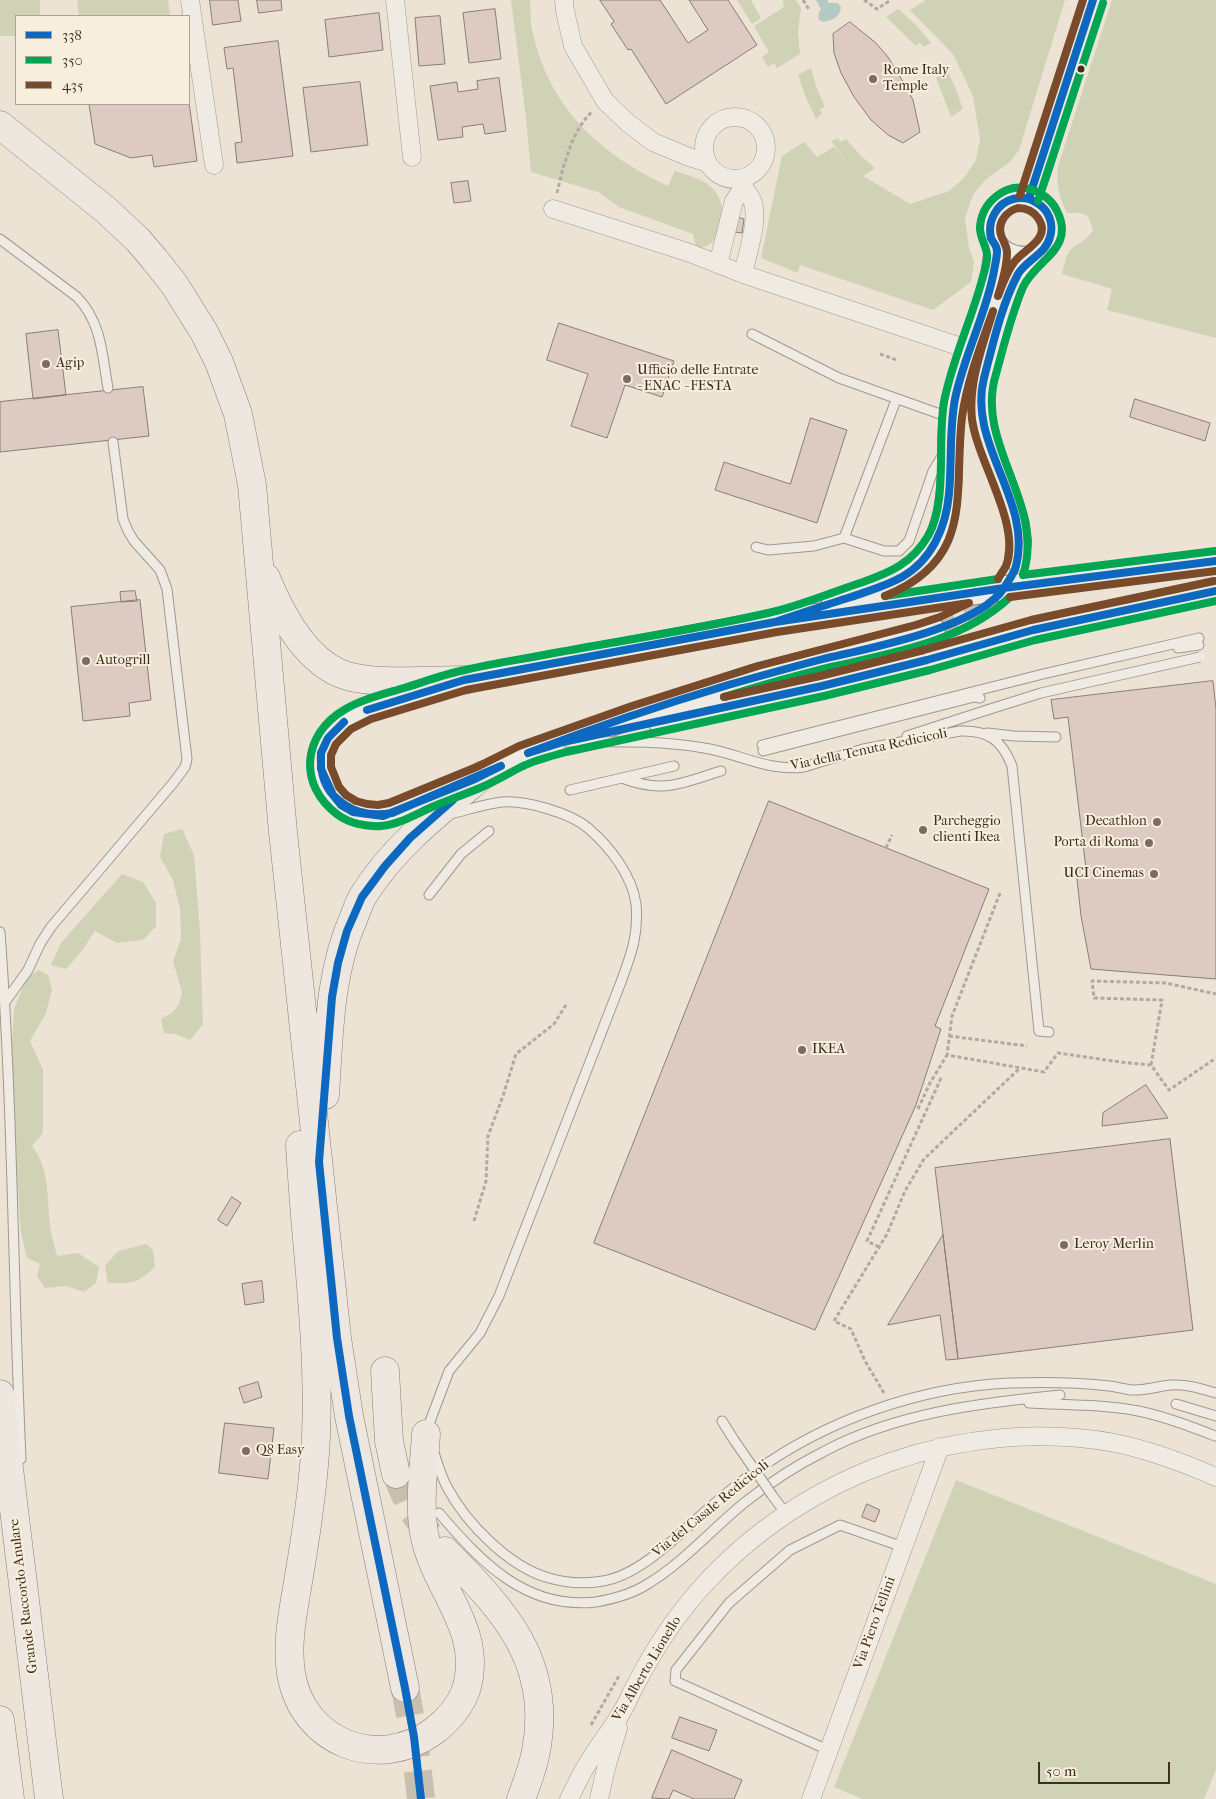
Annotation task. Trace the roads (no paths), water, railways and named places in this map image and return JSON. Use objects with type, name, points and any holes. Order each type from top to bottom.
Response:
[{"type":"highway","points":[[0,125],[106,210],[138,240],[174,284],[204,332],[238,414],[252,485],[283,832],[320,1162],[337,1338],[349,1416],[406,1688]]},
{"type":"highway","points":[[0,149],[53,177],[106,210]]},
{"type":"highway","points":[[258,561],[274,597],[294,631],[315,655],[333,670],[350,676],[374,680],[464,680]]},
{"type":"highway","points":[[320,1162],[332,997],[338,964],[347,932],[362,897],[385,866],[432,817],[483,775]]},
{"type":"highway","points":[[283,832],[295,1023],[302,1184],[315,1346],[316,1410],[312,1494],[291,1627],[289,1656],[295,1689],[307,1714],[328,1734],[356,1747],[392,1750],[418,1741],[450,1717],[456,1710],[466,1690],[469,1659],[464,1629],[433,1561],[425,1536],[422,1511],[426,1434]]},
{"type":"highway","points":[[385,1371],[389,1441],[396,1474]]},
{"type":"highway","name":"Grande Raccordo Anulare","points":[[9,1389],[6,1439],[49,1799]]},
{"type":"highway","points":[[445,1552],[481,1588],[501,1613],[524,1648],[533,1671],[538,1697],[538,1738],[533,1764],[521,1799]]},
{"type":"highway","points":[[0,1720],[10,1799]]},
{"type":"main road","points":[[1029,198],[1093,0]]},
{"type":"main road","points":[[1018,559],[1019,541],[1015,515],[987,438],[982,421],[980,402],[984,378],[1006,306],[1020,272],[1032,258],[1047,246],[1051,237],[1052,227],[1050,217],[1038,202],[1029,198],[1019,197],[1010,199],[1001,204],[991,220],[992,240],[1004,254],[1013,258],[1032,258]]},
{"type":"main road","points":[[775,622],[891,583],[910,572],[931,550],[942,530],[947,514],[952,418],[959,382],[991,286],[997,248]]},
{"type":"main road","points":[[775,622],[1018,586],[1216,561]]},
{"type":"main road","points":[[563,742],[822,686],[1033,630],[1216,591]]},
{"type":"main road","name":"Via della Tenuta Redicicoli","points":[[563,742],[523,755],[483,775],[392,813],[374,816],[353,812],[342,805],[330,792],[321,769],[321,753],[337,728],[351,717],[367,710],[464,680],[775,622]]},
{"type":"main road","points":[[563,742],[633,716],[753,677],[933,630]]},
{"type":"street","points":[[190,0],[214,164]]},
{"type":"street","points":[[395,0],[412,157]]},
{"type":"street","points":[[564,0],[573,46],[605,101],[653,142],[708,163],[720,175],[744,182]]},
{"type":"street","points":[[708,163],[704,146],[710,130],[716,123],[732,117],[749,120],[762,132],[766,149],[760,166],[744,182],[734,201],[718,264]]},
{"type":"street","points":[[744,182],[754,211],[754,224],[744,274]]},
{"type":"street","points":[[553,209],[690,253],[744,274],[970,350]]},
{"type":"street","name":"Via Alberto Lionello","points":[[569,1799],[588,1762],[624,1708],[634,1686],[653,1654],[690,1601],[738,1551],[758,1534],[786,1514],[837,1484],[889,1462],[940,1447],[1001,1438],[1036,1437],[1079,1439],[1132,1447],[1216,1476]]},
{"type":"street","name":"Via Piero Tellini","points":[[811,1799],[940,1447]]},
{"type":"street","points":[[599,1799],[624,1708]]},
{"type":"lane","points":[[0,240],[77,298],[86,307],[96,327],[108,388]]},
{"type":"lane","points":[[752,334],[839,378],[896,400],[952,418]]},
{"type":"lane","points":[[844,538],[896,400]]},
{"type":"lane","points":[[5,1002],[28,970],[40,944],[51,927],[185,767],[185,737],[167,589],[160,570],[134,541],[123,519],[114,442]]},
{"type":"lane","points":[[756,547],[768,550],[814,546],[844,538],[884,551],[898,551],[909,541],[933,471],[950,444]]},
{"type":"lane","points":[[980,698],[974,697],[762,748],[1042,674],[1169,645],[1199,642]]},
{"type":"lane","points":[[865,749],[1041,693],[1200,657]]},
{"type":"lane","points":[[974,730],[998,742],[1007,753],[1012,766],[1039,1031],[1049,1032]]},
{"type":"lane","name":"Via della Tenuta Redicicoli","points":[[563,742],[674,744],[724,752],[772,767],[789,768],[804,767],[865,749],[946,733],[974,730],[1014,736],[1056,737]]},
{"type":"lane","points":[[570,790],[674,766]]},
{"type":"lane","points":[[622,778],[637,783],[671,787],[721,771]]},
{"type":"lane","points":[[426,1434],[449,1371],[480,1333],[498,1296],[630,957],[635,941],[636,904],[629,879],[614,856],[587,827],[560,813],[530,804],[502,802],[432,817]]},
{"type":"lane","points":[[429,895],[461,854],[488,831]]},
{"type":"lane","points":[[0,932],[5,1002],[14,1223],[15,1336],[9,1389],[21,1464]]},
{"type":"lane","name":"Via del Casale Redicicoli","points":[[426,1434],[450,1492],[470,1521],[493,1544],[517,1562],[539,1574],[567,1582],[588,1582],[618,1577],[653,1557],[675,1540],[724,1495],[790,1447],[820,1432],[899,1401],[953,1388],[1010,1383],[1099,1385],[1141,1390],[1172,1385],[1188,1386],[1216,1393]]},
{"type":"lane","points":[[439,1513],[490,1566],[506,1579],[532,1594],[552,1600],[583,1603],[615,1599],[645,1586],[694,1550],[763,1489],[802,1463],[848,1440],[888,1425],[947,1409],[1060,1395]]},
{"type":"lane","points":[[1008,1401],[1107,1407],[1138,1411],[1172,1420],[1216,1436]]},
{"type":"lane","points":[[1176,1404],[1216,1416]]},
{"type":"lane","points":[[722,1422],[786,1514]]},
{"type":"lane","points":[[23,1503],[30,1642]]},
{"type":"lane","points":[[828,1750],[675,1681],[676,1670],[729,1603],[790,1550],[840,1525],[904,1547]]},
{"type":"tunnel","points":[[933,630],[968,616],[1000,595],[1015,572],[1017,559]]},
{"type":"tunnel","points":[[396,1474],[411,1509],[429,1534]]},
{"type":"tunnel","points":[[405,1688],[414,1737],[421,1799]]},
{"type":"place","name":"Rome Italy Temple","points":[[873,79]]},
{"type":"place","name":"Agip","points":[[46,364]]},
{"type":"place","name":"Ufficio delle Entrate - ENAC - FESTA","points":[[627,379]]},
{"type":"place","name":"Autogrill","points":[[86,661]]},
{"type":"place","name":"Decathlon","points":[[1157,822]]},
{"type":"place","name":"Parcheggio clienti Ikea","points":[[923,830]]},
{"type":"place","name":"Porta di Roma","points":[[1149,843]]},
{"type":"place","name":"UCI Cinemas","points":[[1154,874]]},
{"type":"place","name":"IKEA","points":[[802,1050]]},
{"type":"place","name":"Leroy Merlin","points":[[1064,1245]]},
{"type":"place","name":"Q8 Easy","points":[[246,1451]]}]
